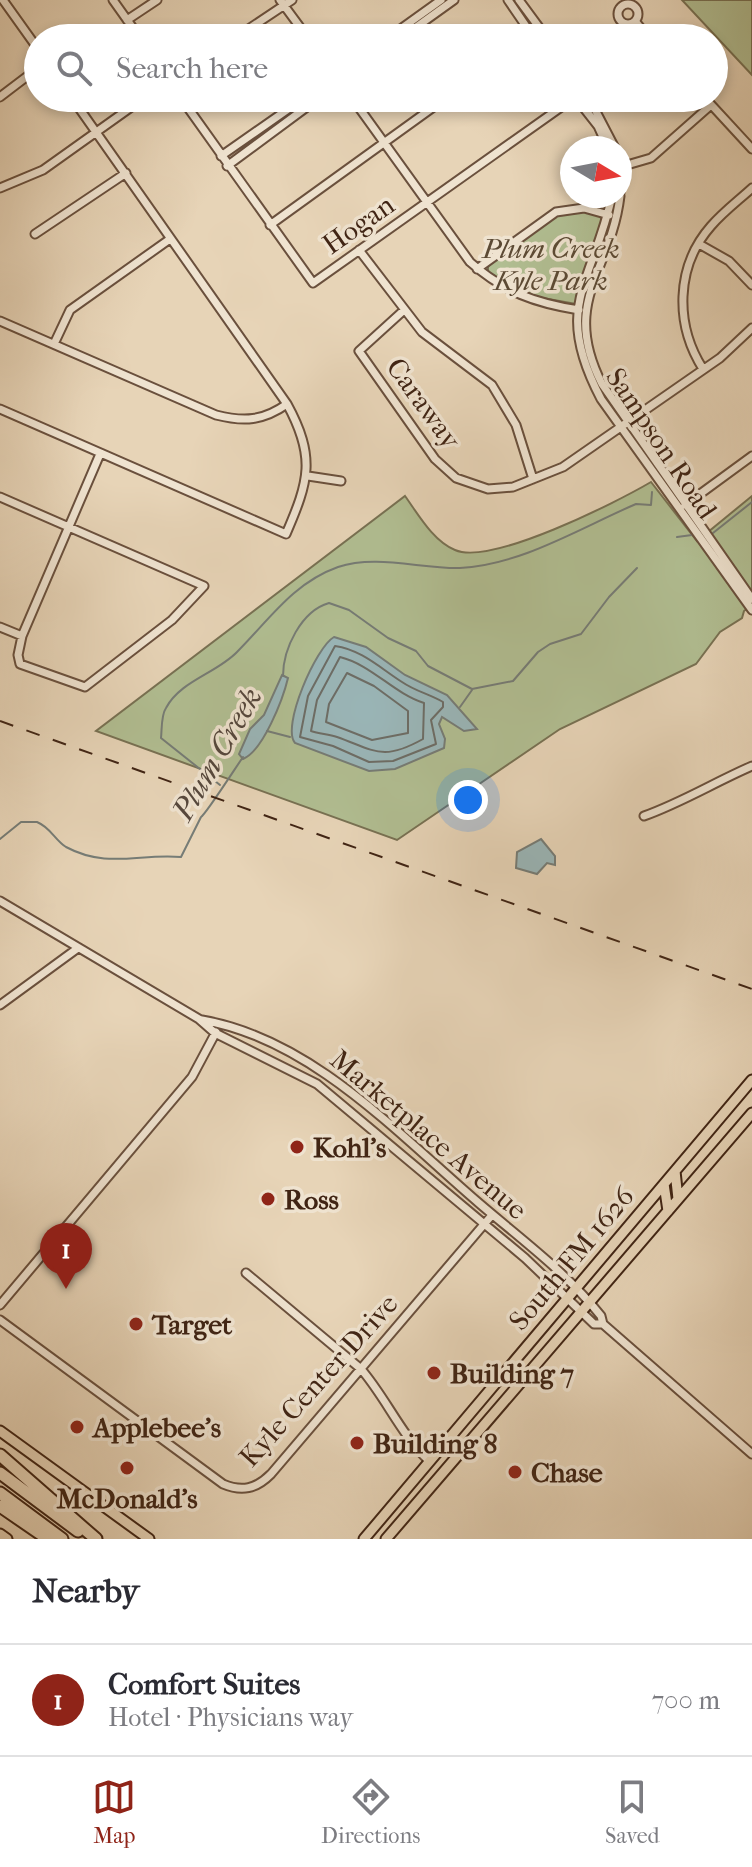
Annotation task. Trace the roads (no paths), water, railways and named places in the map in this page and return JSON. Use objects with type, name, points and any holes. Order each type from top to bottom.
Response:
[{"type":"highway","points":[[0,1455],[96,1539]]},
{"type":"highway","points":[[0,1473],[88,1539]]},
{"type":"highway","points":[[0,1493],[62,1539]]},
{"type":"highway","points":[[0,1506],[48,1539]]},
{"type":"main road","name":"South FM 1626","points":[[364,1539],[575,1285],[752,1080]]},
{"type":"main road","name":"South FM 1626","points":[[386,1539],[752,1113]]},
{"type":"main road","points":[[675,1171],[678,1199]]},
{"type":"main road","points":[[664,1184],[668,1211]]},
{"type":"main road","points":[[0,1431],[149,1539]]},
{"type":"main road","points":[[442,1473],[441,1454],[447,1438]]},
{"type":"main road","points":[[428,1460],[433,1468],[430,1487]]},
{"type":"main road","points":[[0,1534],[7,1539]]},
{"type":"street","points":[[3,0],[24,29]]},
{"type":"street","points":[[113,0],[130,24]]},
{"type":"street","points":[[127,20],[157,0]]},
{"type":"street","points":[[254,24],[282,3],[292,0]]},
{"type":"street","points":[[408,24],[441,0]]},
{"type":"street","points":[[421,24],[454,0]]},
{"type":"street","points":[[508,0],[524,24]]},
{"type":"street","points":[[519,0],[537,24]]},
{"type":"street","points":[[637,24],[635,8],[644,0]]},
{"type":"street","points":[[282,3],[298,24]]},
{"type":"street","points":[[635,8],[619,3],[621,21],[629,24],[635,21]]},
{"type":"street","points":[[0,97],[24,79]]},
{"type":"street","points":[[0,409],[286,534],[308,476],[301,431],[287,404],[82,112]]},
{"type":"street","points":[[0,188],[43,170],[124,112]]},
{"type":"street","name":"Hogan","points":[[191,112],[313,283],[555,112]]},
{"type":"street","points":[[221,156],[284,112]]},
{"type":"street","points":[[227,166],[300,112]]},
{"type":"street","points":[[362,112],[477,269],[517,296],[581,311]]},
{"type":"street","points":[[270,225],[426,112]]},
{"type":"street","points":[[586,112],[603,136]]},
{"type":"street","points":[[596,112],[609,136]]},
{"type":"street","points":[[632,165],[651,158],[703,112]]},
{"type":"street","points":[[718,112],[752,149]]},
{"type":"street","points":[[35,234],[126,173]]},
{"type":"street","points":[[703,369],[687,338],[682,316],[684,286],[699,244],[710,227],[752,188]]},
{"type":"street","points":[[477,269],[556,212],[584,208],[611,216]]},
{"type":"street","name":"Sampson Road","points":[[611,208],[611,216]]},
{"type":"street","name":"Sampson Road","points":[[614,208],[581,311],[592,365],[626,424],[752,610]]},
{"type":"street","points":[[54,344],[70,310],[170,239]]},
{"type":"street","points":[[699,244],[729,261],[752,285]]},
{"type":"street","points":[[359,250],[403,311],[433,342],[492,385],[516,425],[533,479]]},
{"type":"street","name":"Caraway","points":[[403,311],[359,351],[435,459],[456,478],[488,489],[513,487],[563,467],[703,369],[752,328]]},
{"type":"street","points":[[0,321],[216,415],[252,420],[269,417],[287,404]]},
{"type":"street","points":[[0,497],[71,528],[204,586],[172,620],[85,687],[29,670],[20,664],[18,655],[22,636],[71,528],[100,454]]},
{"type":"street","points":[[684,507],[752,456]]},
{"type":"street","points":[[308,476],[341,481]]},
{"type":"street","name":"Sampson Road","points":[[684,507],[752,599]]},
{"type":"street","points":[[0,627],[22,636]]},
{"type":"street","points":[[644,816],[666,810],[702,787],[752,766]]},
{"type":"street","name":"Marketplace Avenue","points":[[0,901],[199,1019],[215,1033],[317,1084],[484,1225],[594,1324],[603,1324]]},
{"type":"street","points":[[0,1005],[78,948]]},
{"type":"street","name":"Marketplace Avenue","points":[[199,1019],[220,1023],[299,1057],[323,1073],[575,1285],[591,1303],[603,1324],[752,1454]]},
{"type":"street","points":[[0,1305],[192,1077],[220,1023]]},
{"type":"street","name":"Kyle Center Drive","points":[[0,1320],[218,1481],[243,1489],[262,1483],[492,1215]]},
{"type":"street","points":[[246,1273],[361,1369],[376,1387],[408,1440],[428,1460]]},
{"type":"water","points":[[334,637],[366,647],[405,675],[447,695],[477,729],[464,731],[442,717],[439,724],[445,739],[444,748],[395,769],[369,771],[295,743],[293,721],[302,688],[318,656]]},
{"type":"water","points":[[282,675],[288,678],[271,723],[258,746],[243,759],[239,754],[250,729],[264,715]]},
{"type":"water","points":[[541,839],[555,856],[555,865],[547,863],[537,874],[516,868],[517,852]]},
{"type":"waterway","points":[[220,785],[161,738],[164,711],[180,691],[237,652],[295,592],[308,583],[322,574],[353,563],[460,568],[505,560],[550,544],[636,504],[651,505],[652,492]]},
{"type":"waterway","name":"Plum Creek","points":[[713,533],[752,502]]},
{"type":"waterway","name":"Plum Creek","points":[[677,537],[692,535]]},
{"type":"waterway","name":"Plum Creek","points":[[283,676],[286,654],[302,622],[319,607],[329,603],[349,610],[388,638],[416,651],[428,666],[472,689],[513,681],[538,652],[550,644],[581,634],[609,597],[637,568]]},
{"type":"waterway","points":[[460,707],[472,690]]},
{"type":"waterway","points":[[267,731],[290,737]]},
{"type":"waterway","name":"Plum Creek","points":[[0,839],[21,822],[37,822],[66,847],[81,854],[110,859],[181,857],[201,817],[243,757]]},
{"type":"railway","points":[[0,721],[752,989]]},
{"type":"place","name":"Kohl's","points":[[297,1147]]},
{"type":"place","name":"Ross","points":[[268,1199]]},
{"type":"place","name":"Comfort Suites","points":[[66,1289]]},
{"type":"place","name":"Target","points":[[136,1324]]},
{"type":"place","name":"Building 7","points":[[434,1373]]},
{"type":"place","name":"Applebee's","points":[[77,1427]]},
{"type":"place","name":"Building 8","points":[[357,1443]]},
{"type":"place","name":"McDonald's","points":[[127,1468]]},
{"type":"place","name":"Chase","points":[[515,1472]]},
{"type":"park label","name":"Plum Creek Kyle Park","points":[[551,264]]}]
